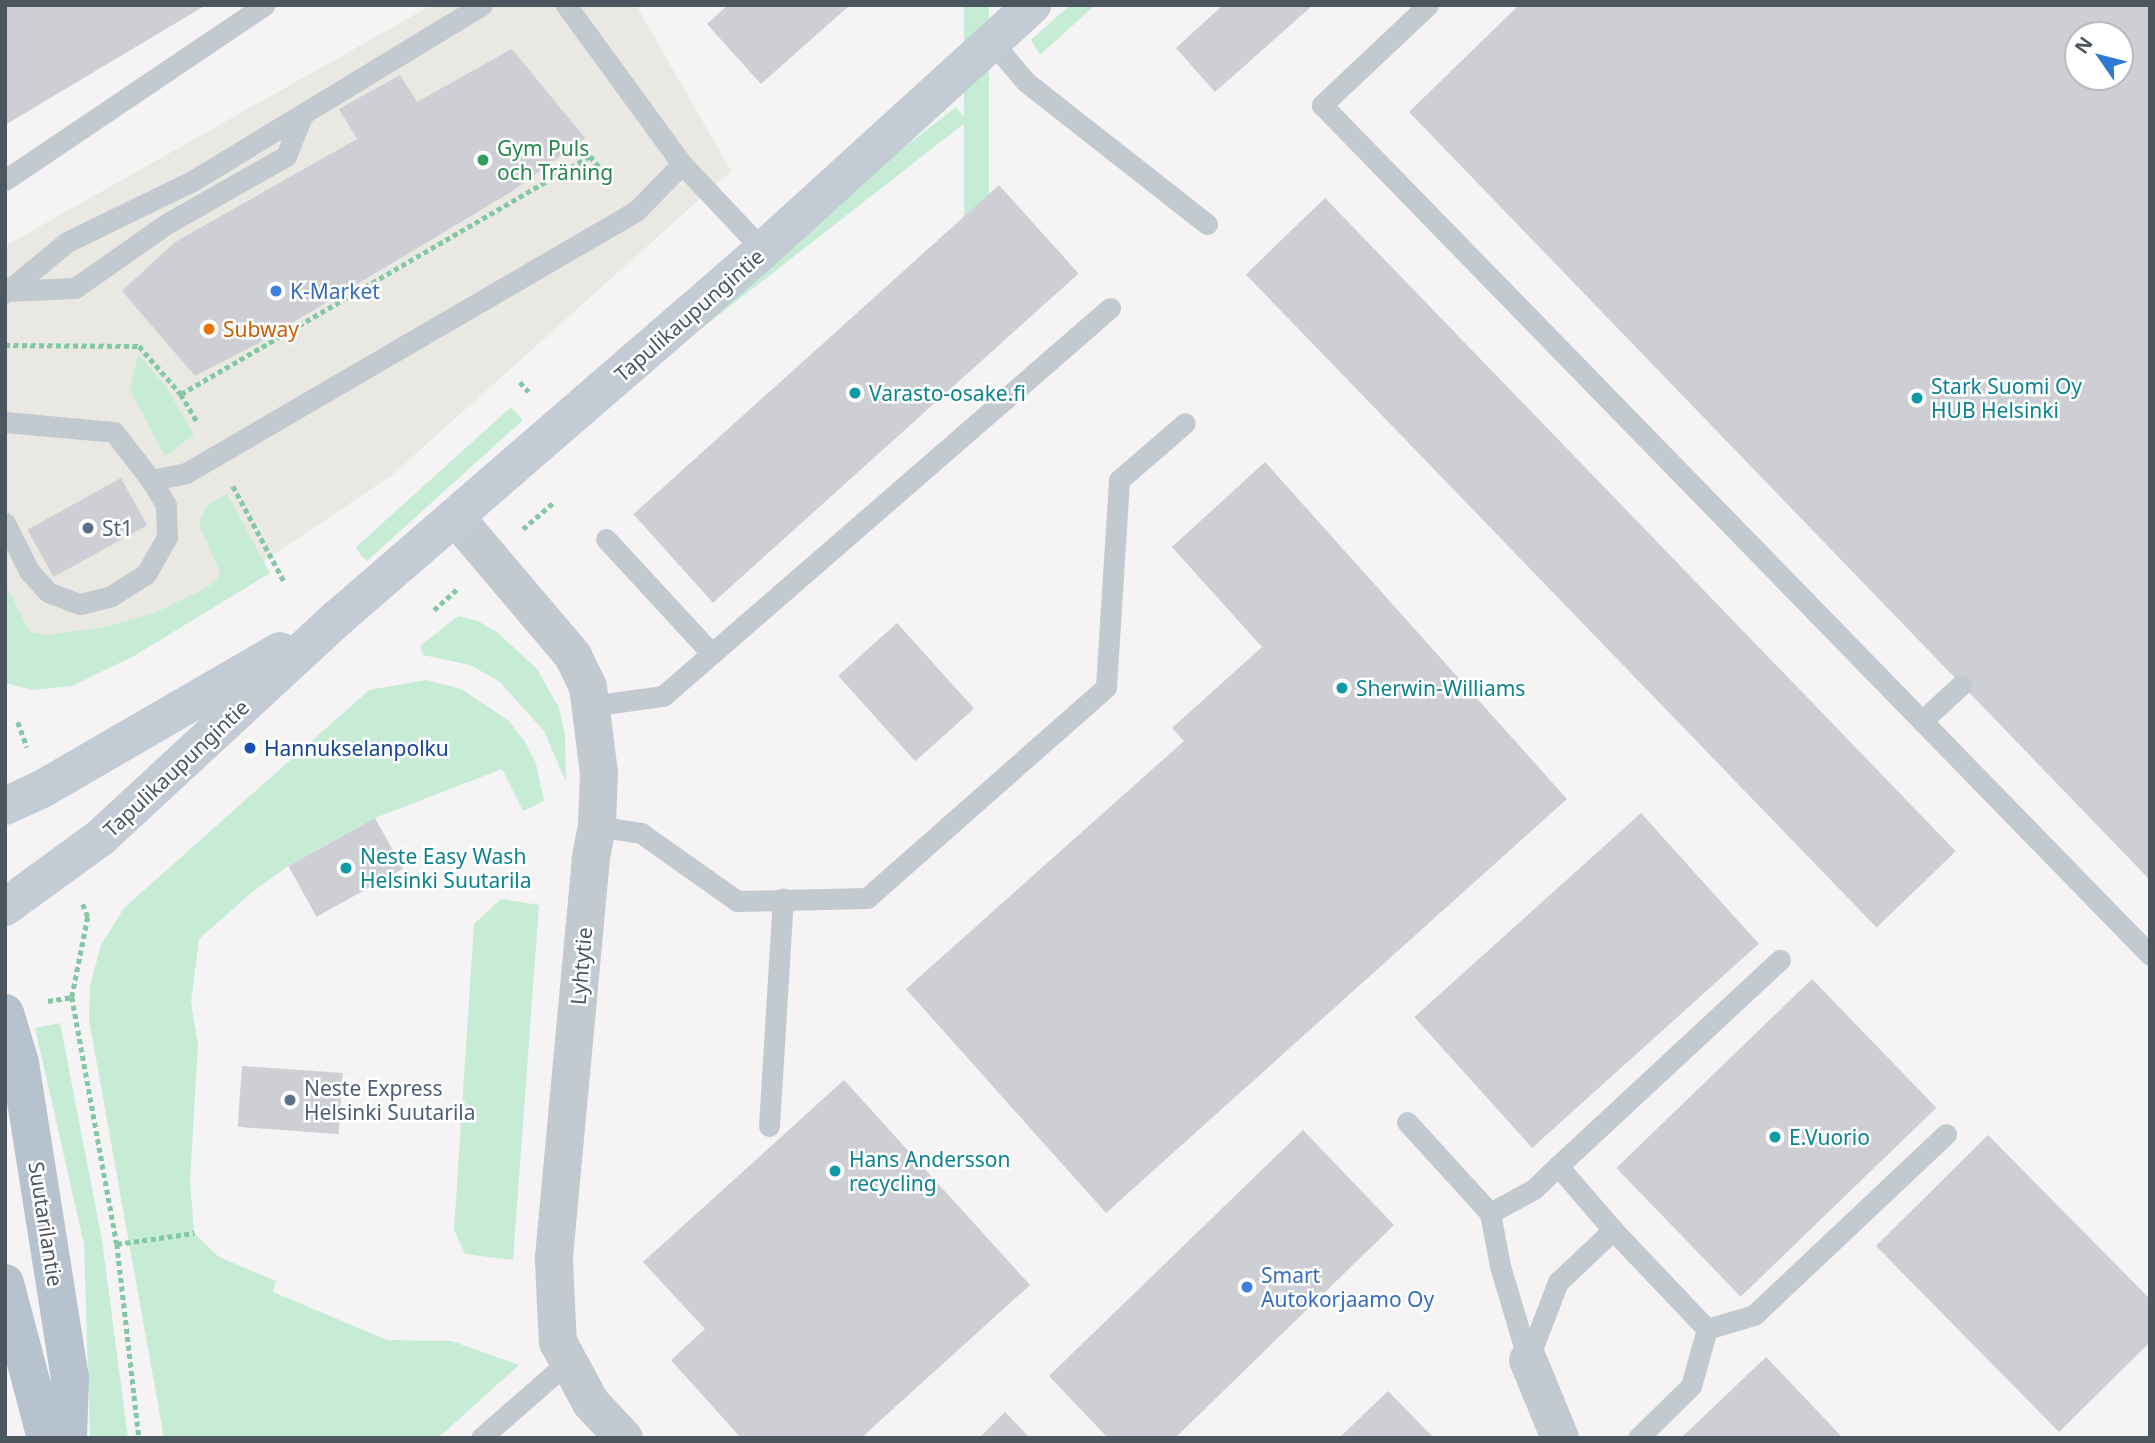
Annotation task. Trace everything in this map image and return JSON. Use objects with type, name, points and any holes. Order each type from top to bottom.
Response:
[{"type":"main road","name":"Tapulikaupungintie","points":[[5,907],[68,864],[100,838],[339,617],[457,519],[763,250],[1032,5]]},
{"type":"main road","name":"Tapulikaupungintie","points":[[5,806],[42,789],[339,617]]},
{"type":"main road","name":"Suutarilantie","points":[[5,1013],[20,1063],[70,1377],[68,1438]]},
{"type":"main road","points":[[5,1283],[46,1438]]},
{"type":"street","name":"Lyhtytie","points":[[457,519],[573,656],[588,687],[599,773],[597,826],[591,858],[554,1260],[558,1342],[591,1403],[624,1438]]},
{"type":"street","points":[[1528,1360],[1560,1438]]},
{"type":"lane","points":[[5,180],[264,5]]},
{"type":"lane","points":[[6,292],[67,242],[194,180],[482,5]]},
{"type":"lane","points":[[566,5],[682,164],[763,250]]},
{"type":"lane","points":[[1428,5],[1322,105],[2150,955]]},
{"type":"lane","points":[[992,42],[1026,82],[1207,224]]},
{"type":"lane","points":[[6,292],[75,288],[168,223],[286,156],[302,116]]},
{"type":"lane","points":[[151,480],[186,472],[636,211],[682,164]]},
{"type":"lane","points":[[168,223],[194,180]]},
{"type":"lane","points":[[590,706],[663,696],[1110,308]]},
{"type":"lane","points":[[5,422],[114,432],[151,480],[166,505],[167,537],[146,574],[111,596],[80,604],[48,592],[29,571],[5,523]]},
{"type":"lane","points":[[597,826],[641,833],[737,901],[867,898],[1106,687],[1119,480],[1185,423]]},
{"type":"lane","points":[[606,538],[712,654]]},
{"type":"lane","points":[[1922,721],[1961,685]]},
{"type":"lane","points":[[769,1126],[783,898]]},
{"type":"lane","points":[[1490,1213],[1534,1189],[1780,960]]},
{"type":"lane","points":[[1407,1122],[1490,1213],[1500,1266],[1528,1360]]},
{"type":"lane","points":[[1707,1329],[1755,1315],[1946,1134]]},
{"type":"lane","points":[[1558,1166],[1612,1230],[1707,1329]]},
{"type":"lane","points":[[1528,1360],[1558,1282],[1612,1230]]},
{"type":"lane","points":[[1638,1438],[1691,1386],[1707,1329]]},
{"type":"lane","points":[[481,1438],[569,1361]]},
{"type":"path","points":[[181,394],[590,156],[636,211]]},
{"type":"path","points":[[5,345],[139,346],[181,394],[284,581]]},
{"type":"path","points":[[88,918],[72,997],[117,1244],[139,1438]]},
{"type":"path","points":[[117,1244],[194,1233]]},
{"type":"shaded area","points":[[432,5],[636,5],[731,171],[392,475],[221,590],[105,651],[5,645],[5,246]]},
{"type":"green space","points":[[964,5],[989,5],[989,277],[964,277]]},
{"type":"green space","points":[[1070,5],[1095,5],[1040,55],[1031,40]]},
{"type":"green space","points":[[956,107],[967,121],[582,422],[571,408]]},
{"type":"green space","points":[[138,354],[167,388],[194,435],[165,456],[130,390]]},
{"type":"green space","points":[[511,407],[523,420],[367,561],[361,556],[356,547]]},
{"type":"green space","points":[[227,494],[270,573],[134,656],[72,686],[33,690],[5,683],[5,583],[30,632],[46,635],[104,627],[152,614],[208,587],[219,577],[219,570],[199,524],[206,506]]},
{"type":"green space","points":[[458,616],[478,621],[498,633],[537,669],[559,708],[565,735],[566,782],[544,731],[500,682],[470,665],[423,655],[420,646]]},
{"type":"green space","points":[[426,680],[461,689],[508,720],[525,742],[536,764],[544,801],[523,811],[502,769],[375,818],[288,866],[250,894],[199,939],[191,1002],[198,1045],[190,1180],[194,1233],[219,1257],[276,1281],[273,1292],[387,1340],[452,1341],[519,1365],[438,1438],[164,1438],[89,1020],[90,986],[101,945],[124,908],[369,690]]},
{"type":"green space","points":[[501,899],[539,905],[513,1260],[465,1254],[454,1230],[474,924]]},
{"type":"green space","points":[[60,1023],[102,1240],[128,1438],[90,1438],[84,1244],[35,1028]]},
{"type":"building","points":[[5,5],[206,5],[5,125]]},
{"type":"building","points":[[728,5],[850,5],[761,84],[707,24]]},
{"type":"building","points":[[1223,5],[1313,5],[1215,92],[1176,48]]},
{"type":"building","name":"Stark Suomi Oy HUB Helsinki","points":[[1519,5],[2150,5],[2150,880],[1409,112]]},
{"type":"building","points":[[512,49],[585,138],[511,192],[257,344],[195,376],[122,291],[175,242],[357,139],[339,109],[400,75],[417,102]]},
{"type":"building","name":"Varasto-osake.fi","points":[[999,185],[1079,273],[713,603],[633,514]]},
{"type":"building","points":[[1325,198],[1956,851],[1877,928],[1246,274]]},
{"type":"building","points":[[1265,462],[1567,799],[1106,1213],[906,989],[1184,741],[1172,728],[1262,647],[1172,547]]},
{"type":"building","name":"St1","points":[[121,478],[147,525],[54,577],[27,530]]},
{"type":"building","points":[[897,623],[974,708],[915,761],[838,676]]},
{"type":"building","points":[[1641,813],[1759,944],[1532,1148],[1414,1017]]},
{"type":"building","name":"Neste Easy Wash Helsinki Suutarila","points":[[375,818],[403,869],[317,917],[288,866]]},
{"type":"building","name":"E.Vuorio","points":[[1812,979],[1936,1108],[1741,1297],[1616,1168]]},
{"type":"building","name":"Neste Express Helsinki Suutarila","points":[[242,1066],[343,1073],[338,1134],[238,1127]]},
{"type":"building","name":"Hans Andersson recycling","points":[[844,1080],[1030,1285],[861,1438],[741,1438],[671,1360],[705,1329],[643,1262]]},
{"type":"building","points":[[1303,1130],[1394,1225],[1175,1438],[1108,1438],[1049,1376]]},
{"type":"building","points":[[1988,1135],[2150,1299],[2150,1342],[2059,1432],[1876,1246]]},
{"type":"building","points":[[1766,1357],[1843,1438],[1681,1438]]},
{"type":"building","points":[[1388,1391],[1434,1438],[1339,1438]]},
{"type":"building","points":[[1005,1412],[1030,1438],[979,1438]]},
{"type":"place","name":"Gym Puls och Träning","points":[[483,160]]},
{"type":"place","name":"K-Market","points":[[276,291]]},
{"type":"place","name":"Subway","points":[[209,329]]},
{"type":"place","name":"Varasto-osake.fi","points":[[855,393]]},
{"type":"place","name":"Stark Suomi Oy HUB Helsinki","points":[[1917,398]]},
{"type":"place","name":"St1","points":[[88,528]]},
{"type":"place","name":"Sherwin-Williams","points":[[1342,688]]},
{"type":"place","name":"Hannukselanpolku","points":[[250,748]]},
{"type":"place","name":"Neste Easy Wash Helsinki Suutarila","points":[[346,868]]},
{"type":"place","name":"Neste Express Helsinki Suutarila","points":[[290,1100]]},
{"type":"place","name":"E.Vuorio","points":[[1775,1137]]},
{"type":"place","name":"Hans Andersson recycling","points":[[835,1171]]},
{"type":"place","name":"Smart Autokorjaamo Oy","points":[[1247,1287]]}]
